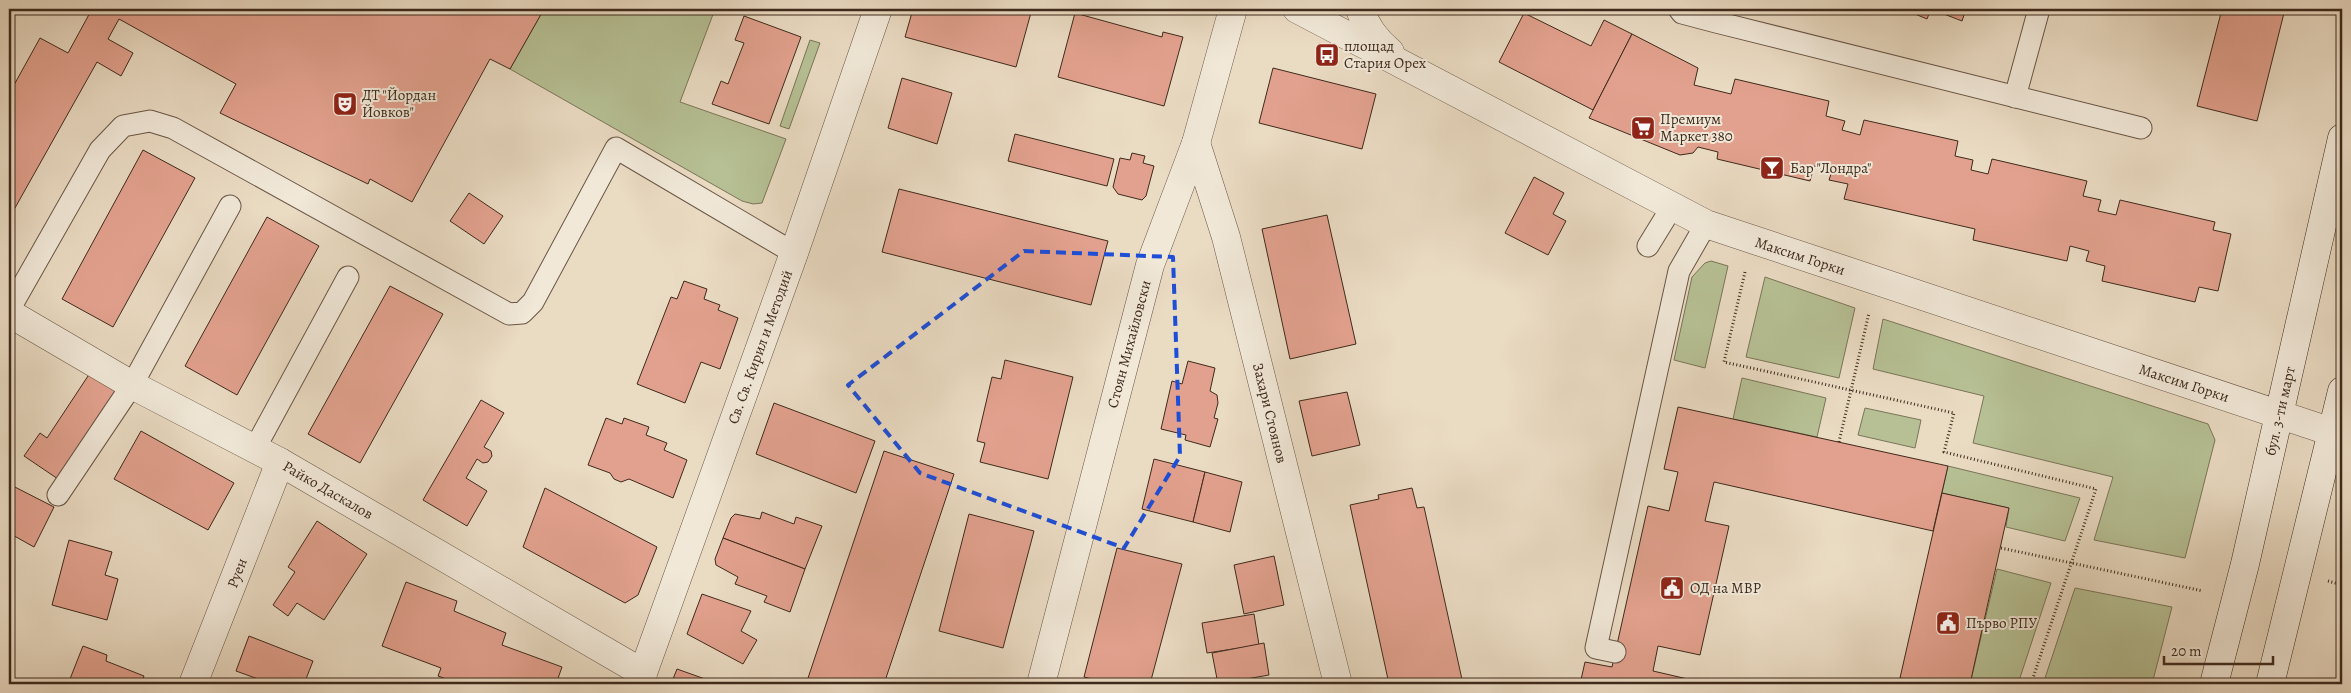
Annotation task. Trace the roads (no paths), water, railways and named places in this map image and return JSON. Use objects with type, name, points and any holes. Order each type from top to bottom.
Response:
[{"type":"street","name":"Св. Св. Кирил и Методий","points":[[641,679],[794,253],[878,9]]},
{"type":"street","name":"Стоян Михайловски","points":[[1041,684],[1150,264],[1196,143],[1233,9]]},
{"type":"street","name":"Максим Горки","points":[[1298,9],[1706,224],[2332,432]]},
{"type":"street","points":[[1360,9],[1362,16],[1380,44],[1405,65]]},
{"type":"street","name":"бул. 3-ти март","points":[[2214,684],[2237,598],[2342,138]]},
{"type":"street","name":"Захари Стоянов","points":[[1196,143],[1226,237],[1338,684]]},
{"type":"street","name":"Райко Даскалов","points":[[9,312],[132,384],[254,450],[280,462],[641,679]]},
{"type":"street","points":[[2270,684],[2342,391]]},
{"type":"street","name":"Руен","points":[[193,684],[280,462]]},
{"type":"lane","points":[[1679,9],[1682,13],[2141,128]]},
{"type":"lane","points":[[2015,97],[2039,9]]},
{"type":"lane","points":[[9,312],[100,150],[123,126],[150,121],[173,128],[510,314],[522,313],[533,302],[616,148],[794,253]]},
{"type":"lane","points":[[58,495],[132,384],[230,206]]},
{"type":"lane","points":[[1648,246],[1672,207]]},
{"type":"lane","points":[[1615,652],[1596,648],[1679,271],[1706,224]]},
{"type":"lane","points":[[254,450],[348,277]]},
{"type":"place","name":"площад Стария Орех","points":[[1327,55]]},
{"type":"place","name":"ДТ \"Йордан Йовков\"","points":[[345,104]]},
{"type":"place","name":"Премиум Маркет 380","points":[[1643,128]]},
{"type":"place","name":"Бар \"Лондра\"","points":[[1772,168]]},
{"type":"place","name":"ОД на МВР","points":[[1672,588]]},
{"type":"place","name":"Първо РПУ","points":[[1948,623]]}]
